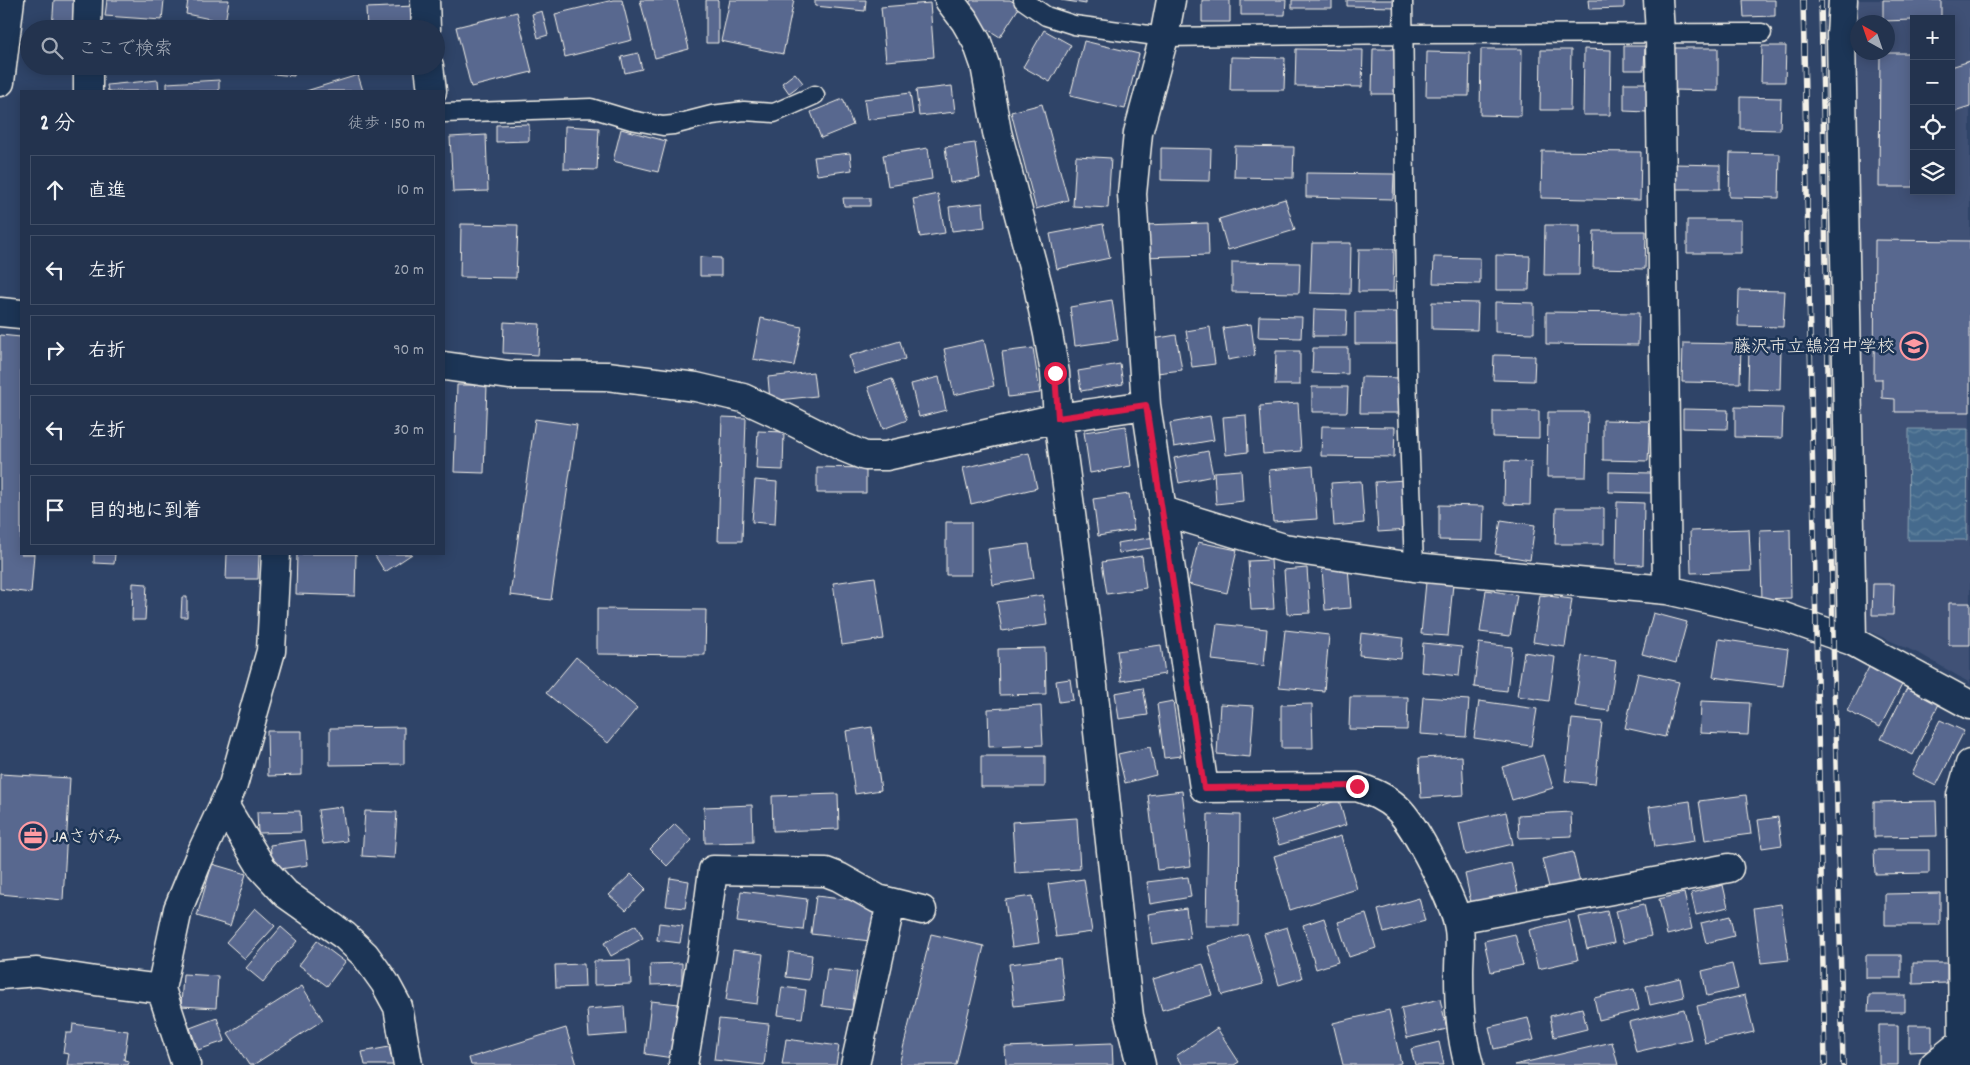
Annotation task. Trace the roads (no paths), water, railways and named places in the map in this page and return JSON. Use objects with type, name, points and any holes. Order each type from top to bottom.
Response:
[{"type":"street","points":[[0,82],[10,0]]},
{"type":"street","points":[[87,20],[88,0]]},
{"type":"street","points":[[425,0],[426,20]]},
{"type":"street","points":[[949,0],[966,21],[977,42],[985,65],[997,132],[1040,296],[1055,373],[1058,418],[1091,668],[1129,1016],[1141,1065]]},
{"type":"street","points":[[1170,0],[1164,37],[1138,133],[1132,194],[1146,405],[1204,788],[1357,786],[1378,794],[1398,809],[1406,819],[1430,861],[1453,907],[1459,929],[1460,1018],[1468,1065]]},
{"type":"street","points":[[1658,0],[1667,590]]},
{"type":"street","points":[[1843,0],[1841,36],[1844,282],[1852,641]]},
{"type":"street","points":[[88,75],[88,90]]},
{"type":"street","points":[[430,75],[432,90]]},
{"type":"street","points":[[0,312],[20,314]]},
{"type":"street","points":[[445,366],[509,375],[607,376],[696,387],[743,398],[865,456],[886,456],[1058,418],[1146,405]]},
{"type":"street","points":[[1163,511],[1284,548],[1414,566],[1667,590],[1781,616],[1852,641],[1970,705]]},
{"type":"street","points":[[186,1065],[161,989],[178,909],[199,858],[234,785],[271,651],[276,555]]},
{"type":"street","points":[[1934,1065],[1965,1047],[1961,796],[1970,764]]},
{"type":"street","points":[[224,804],[262,868],[286,894],[344,936],[365,955],[385,983],[398,1007],[408,1065]]},
{"type":"street","points":[[1456,919],[1730,868]]},
{"type":"street","points":[[683,1065],[703,947],[713,870],[826,872],[840,877],[878,899],[922,910]]},
{"type":"street","points":[[855,1065],[891,902]]},
{"type":"street","points":[[0,975],[37,972],[161,989]]},
{"type":"lane","points":[[1023,0],[1046,16],[1074,25],[1164,37],[1762,33]]},
{"type":"lane","points":[[1403,0],[1407,376],[1414,566]]},
{"type":"lane","points":[[445,113],[591,108],[631,120],[663,126],[712,115],[744,111],[774,112],[815,95]]},
{"type":"water","points":[[1909,429],[1968,429],[1967,540],[1908,540]]},
{"type":"railway","points":[[1803,0],[1825,1065]]},
{"type":"railway","points":[[1821,0],[1843,1065]]},
{"type":"place","name":"藤沢市立鵠沼中学校","points":[[1914,346]]},
{"type":"place","name":"JAさがみ","points":[[33,836]]}]
